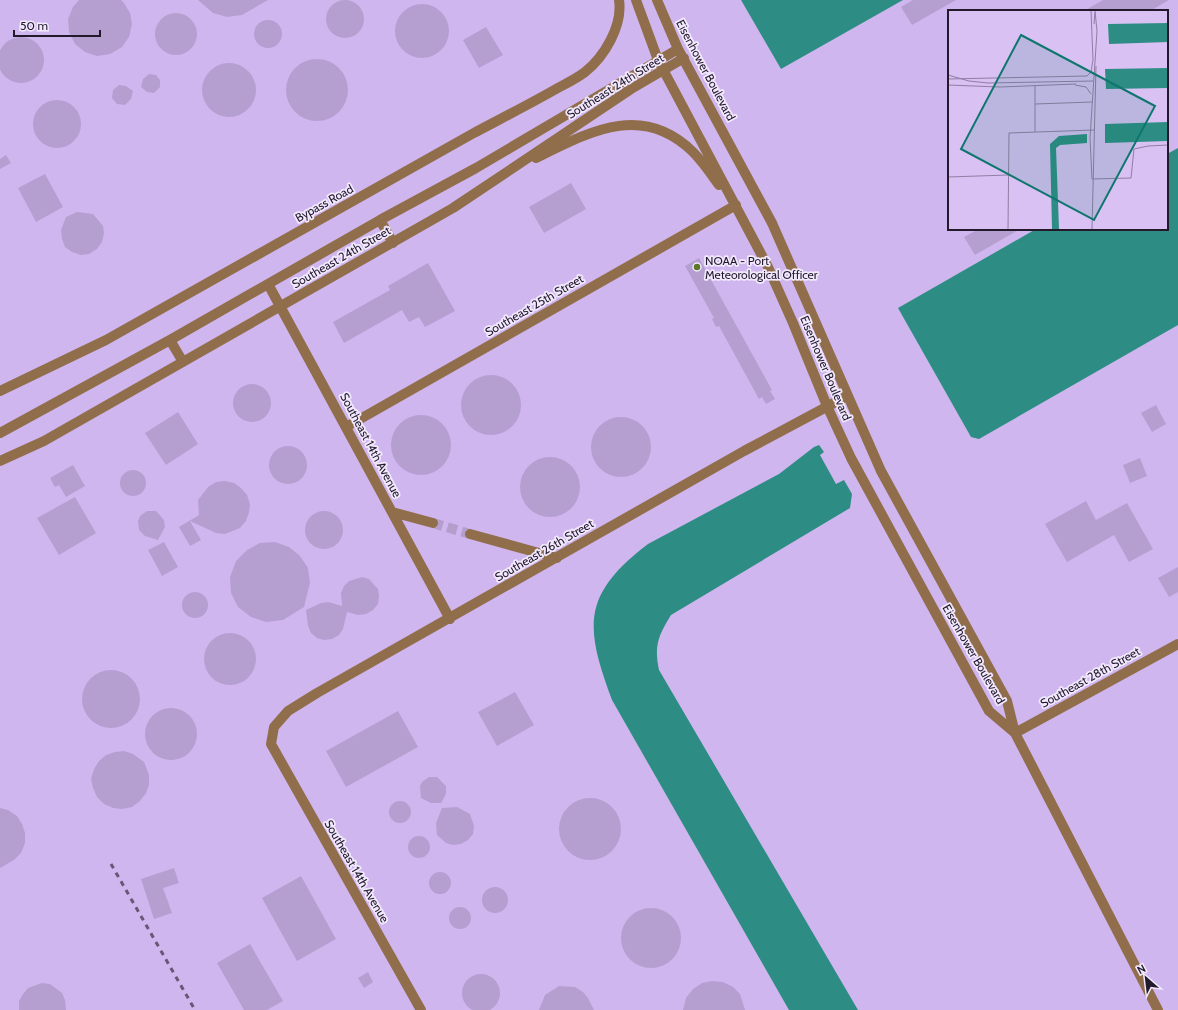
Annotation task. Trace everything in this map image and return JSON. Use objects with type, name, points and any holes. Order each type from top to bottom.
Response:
[{"type":"street","name":"Bypass Road","points":[[0,391],[112,336],[472,134],[521,109],[584,73],[596,62],[607,47],[618,20],[619,0]]},
{"type":"street","name":"Eisenhower Boulevard","points":[[636,0],[658,60],[768,267],[827,406],[851,458],[989,711],[1015,733]]},
{"type":"street","name":"Eisenhower Boulevard","points":[[657,0],[678,49],[772,223],[881,471],[1007,701],[1015,733],[1158,1010]]},
{"type":"street","name":"Southeast 24th Street","points":[[0,433],[170,340],[380,220],[476,168],[678,49]]},
{"type":"street","name":"Southeast 24th Street","points":[[0,461],[44,441],[453,208],[631,89],[684,58]]},
{"type":"street","points":[[501,175],[577,138],[600,129],[617,125],[638,124],[656,128],[674,137],[693,152],[736,206]]},
{"type":"street","name":"Southeast 25th Street","points":[[346,427],[736,206]]},
{"type":"street","points":[[380,220],[393,243]]},
{"type":"street","name":"Southeast 14th Avenue","points":[[268,284],[450,619]]},
{"type":"street","points":[[170,340],[183,362]]},
{"type":"street","name":"Southeast 26th Street","points":[[271,744],[274,727],[288,711],[317,693],[847,396]]},
{"type":"street","points":[[0,440],[12,427]]},
{"type":"street","points":[[392,512],[433,523]]},
{"type":"street","points":[[470,534],[557,558]]},
{"type":"street","name":"Southeast 28th Street","points":[[1015,733],[1178,644]]},
{"type":"street","name":"Southeast 14th Avenue","points":[[271,744],[421,1010]]},
{"type":"shaded area","points":[[0,0],[741,0],[781,69],[903,0],[1178,0],[1178,148],[1168,153],[1168,10],[948,10],[948,230],[1034,230],[898,308],[979,439],[1178,325],[1178,1010],[0,1010]]},
{"type":"shaded area","points":[[741,0],[903,0],[781,69]]},
{"type":"shaded area","points":[[1178,148],[1178,325],[979,439],[971,437],[898,308],[1034,230],[1168,230],[1168,153]]},
{"type":"shaded area","points":[[819,445],[824,452],[820,455],[836,484],[844,480],[852,494],[850,508],[671,615],[660,635],[657,654],[659,670],[858,1010],[789,1010],[612,700],[597,652],[594,632],[595,614],[600,597],[610,580],[626,562],[648,544],[779,474],[814,447]]},
{"type":"building","points":[[79,0],[121,0],[124,3],[130,13],[132,24],[129,37],[122,47],[110,54],[97,56],[85,52],[75,44],[69,32],[68,19],[73,7]]},
{"type":"building","points":[[198,0],[268,0],[242,15],[227,17],[213,13]]},
{"type":"building","points":[[345,0],[355,3],[361,9],[364,19],[361,29],[355,35],[345,38],[335,35],[329,29],[326,19],[329,9],[335,3]]},
{"type":"building","points":[[913,0],[956,0],[912,25],[901,7]]},
{"type":"building","points":[[1103,0],[1169,0],[1152,10],[1086,10]]},
{"type":"building","points":[[422,4],[432,6],[441,12],[447,21],[449,31],[447,41],[441,50],[432,56],[422,58],[412,56],[403,50],[397,41],[395,31],[397,21],[403,12],[412,6]]},
{"type":"building","points":[[172,13],[180,13],[188,16],[194,22],[197,34],[194,46],[188,52],[180,55],[172,55],[164,52],[158,46],[155,38],[155,30],[158,22],[164,16]]},
{"type":"building","points":[[268,20],[278,24],[282,34],[278,44],[268,48],[258,44],[254,34],[258,24]]},
{"type":"building","points":[[486,27],[503,55],[479,68],[463,40]]},
{"type":"building","points":[[21,37],[34,41],[40,47],[44,60],[40,73],[30,81],[21,83],[12,81],[2,73],[0,69],[0,51],[8,41],[12,39]]},
{"type":"building","points":[[317,59],[329,61],[339,68],[346,78],[348,90],[346,102],[339,112],[329,119],[317,121],[305,119],[295,112],[288,102],[286,90],[288,78],[295,68],[305,61]]},
{"type":"building","points":[[229,63],[239,65],[248,71],[254,80],[256,90],[254,100],[248,109],[239,115],[229,117],[219,115],[210,109],[204,100],[202,90],[204,80],[210,71],[219,65]]},
{"type":"building","points":[[149,74],[156,75],[160,80],[160,87],[154,93],[147,92],[141,87],[143,79]]},
{"type":"building","points":[[119,85],[126,86],[133,91],[131,99],[125,105],[117,104],[112,98],[113,90]]},
{"type":"building","points":[[52,100],[62,100],[74,107],[81,119],[81,129],[74,141],[62,148],[52,148],[44,144],[37,137],[33,129],[33,119],[37,111],[44,104]]},
{"type":"building","points":[[6,155],[11,163],[0,169],[0,159]]},
{"type":"building","points":[[45,174],[63,207],[36,222],[18,188]]},
{"type":"building","points":[[571,183],[586,209],[544,233],[529,207]]},
{"type":"building","points":[[77,212],[93,214],[103,226],[104,233],[102,242],[97,249],[89,254],[81,255],[72,252],[65,247],[62,239],[61,230],[66,217]]},
{"type":"building","points":[[977,230],[1018,230],[975,255],[964,237]]},
{"type":"building","points":[[699,258],[772,390],[770,391],[775,399],[766,404],[762,397],[759,399],[719,326],[716,327],[712,319],[714,318],[685,266]]},
{"type":"building","points":[[428,263],[455,311],[425,327],[419,317],[409,322],[402,310],[344,343],[333,322],[390,290],[388,286]]},
{"type":"building","points":[[491,375],[507,380],[512,384],[516,389],[521,405],[516,421],[512,426],[507,430],[491,435],[475,430],[470,426],[466,421],[461,405],[466,389],[470,384],[475,380]]},
{"type":"building","points":[[252,384],[262,387],[268,393],[271,403],[268,413],[262,419],[252,422],[242,419],[236,413],[233,403],[236,393],[242,387]]},
{"type":"building","points":[[1156,405],[1166,424],[1152,432],[1141,413]]},
{"type":"building","points":[[178,412],[198,444],[166,465],[145,433]]},
{"type":"building","points":[[421,415],[437,420],[442,424],[446,429],[451,445],[446,461],[442,466],[437,470],[421,475],[405,470],[400,466],[396,461],[391,445],[396,429],[400,424],[405,420]]},
{"type":"building","points":[[621,417],[637,422],[642,426],[646,431],[651,447],[646,463],[642,468],[637,472],[621,477],[605,472],[600,468],[596,463],[591,447],[596,431],[600,426],[605,422]]},
{"type":"building","points":[[288,446],[298,449],[304,455],[307,465],[304,475],[298,481],[288,484],[278,481],[272,475],[269,465],[272,455],[278,449]]},
{"type":"building","points":[[550,457],[566,462],[571,466],[575,471],[580,487],[575,503],[571,508],[566,512],[550,517],[534,512],[529,508],[525,503],[520,487],[525,471],[529,466],[534,462]]},
{"type":"building","points":[[1140,458],[1147,476],[1130,483],[1123,465]]},
{"type":"building","points":[[73,465],[85,486],[66,497],[59,485],[55,487],[50,478]]},
{"type":"building","points":[[133,470],[143,473],[146,483],[143,493],[133,496],[123,493],[120,483],[123,473]]},
{"type":"building","points":[[225,481],[234,483],[247,495],[250,504],[246,521],[240,528],[225,534],[216,533],[190,521],[201,540],[190,546],[179,527],[199,515],[198,500],[208,487],[216,482]]},
{"type":"building","points":[[75,497],[96,533],[59,555],[37,518]]},
{"type":"building","points":[[1086,501],[1096,520],[1127,503],[1153,549],[1129,562],[1114,535],[1067,562],[1045,524]]},
{"type":"building","points":[[147,511],[156,511],[164,520],[165,527],[158,540],[145,536],[139,530],[138,521],[140,516]]},
{"type":"building","points":[[324,511],[334,514],[340,520],[343,530],[340,540],[334,546],[324,549],[314,546],[308,540],[305,530],[308,520],[314,514]]},
{"type":"building","points":[[164,542],[178,567],[162,576],[148,550]]},
{"type":"building","points":[[275,542],[289,547],[300,556],[308,568],[310,583],[304,607],[283,620],[266,622],[251,617],[238,607],[231,593],[230,577],[236,561],[247,550],[260,543]]},
{"type":"building","points":[[1178,567],[1178,592],[1169,597],[1158,578]]},
{"type":"building","points":[[362,577],[369,579],[378,589],[378,604],[373,610],[366,614],[358,615],[347,612],[343,629],[339,635],[332,639],[324,640],[317,638],[311,633],[308,626],[306,610],[321,603],[328,602],[342,606],[341,593],[344,586],[349,581]]},
{"type":"building","points":[[195,592],[204,596],[208,605],[204,614],[195,618],[186,614],[182,605],[186,596]]},
{"type":"building","points":[[225,633],[235,633],[244,637],[252,645],[256,654],[256,664],[252,673],[244,681],[235,685],[225,685],[216,681],[208,673],[204,664],[204,654],[208,645],[216,637]]},
{"type":"building","points":[[111,670],[127,675],[135,683],[140,699],[135,715],[127,723],[111,728],[95,723],[87,715],[82,699],[87,683],[95,675]]},
{"type":"building","points":[[515,692],[534,725],[497,746],[478,712]]},
{"type":"building","points":[[166,708],[176,708],[186,712],[193,719],[197,729],[197,739],[193,749],[186,756],[176,760],[166,760],[156,756],[149,749],[145,739],[145,729],[149,719],[156,712]]},
{"type":"building","points":[[398,711],[418,747],[346,787],[326,751]]},
{"type":"building","points":[[124,751],[133,754],[144,762],[149,775],[149,785],[146,793],[140,801],[132,807],[122,809],[113,808],[104,804],[97,797],[91,779],[94,769],[99,761],[106,755]]},
{"type":"building","points":[[429,777],[437,777],[446,786],[446,794],[441,803],[431,803],[421,798],[420,786],[422,782]]},
{"type":"building","points":[[584,798],[596,798],[612,807],[619,817],[621,829],[619,841],[612,851],[596,860],[584,860],[573,855],[564,846],[559,835],[559,823],[564,812],[573,803]]},
{"type":"building","points":[[400,801],[408,804],[411,812],[408,820],[400,823],[392,820],[389,812],[392,804]]},
{"type":"building","points":[[457,807],[470,814],[474,826],[473,834],[468,840],[461,844],[453,845],[446,843],[437,835],[436,823],[442,808]]},
{"type":"building","points":[[0,808],[8,810],[17,816],[25,833],[25,843],[21,853],[14,860],[0,868]]},
{"type":"building","points":[[419,836],[427,839],[430,847],[427,855],[419,858],[411,855],[408,847],[411,839]]},
{"type":"building","points":[[174,868],[179,883],[163,888],[172,913],[154,919],[141,879]]},
{"type":"building","points":[[440,872],[448,875],[451,883],[448,891],[440,894],[432,891],[429,883],[432,875]]},
{"type":"building","points":[[301,876],[336,939],[297,961],[262,898]]},
{"type":"building","points":[[495,887],[505,890],[508,900],[505,910],[495,913],[485,910],[482,900],[485,890]]},
{"type":"building","points":[[460,907],[468,910],[471,918],[468,926],[460,929],[452,926],[449,918],[452,910]]},
{"type":"building","points":[[651,908],[667,913],[672,917],[676,922],[681,938],[676,954],[672,959],[667,963],[651,968],[635,963],[630,959],[626,954],[621,938],[626,922],[630,917],[635,913]]},
{"type":"building","points":[[250,944],[283,1001],[267,1010],[244,1010],[217,963]]},
{"type":"building","points":[[368,972],[373,982],[364,988],[358,978]]},
{"type":"building","points":[[481,974],[494,980],[500,993],[498,1000],[494,1006],[485,1011],[477,1011],[468,1006],[462,993],[468,980]]},
{"type":"building","points":[[712,981],[723,982],[733,987],[740,994],[745,1010],[683,1010],[686,998],[693,989],[702,983]]},
{"type":"building","points":[[42,983],[50,984],[62,993],[65,1000],[66,1010],[19,1010],[19,1001],[28,988]]},
{"type":"building","points":[[559,986],[575,987],[583,992],[594,1010],[539,1010],[545,995]]},
{"type":"tunnel","points":[[433,523],[470,534]]},
{"type":"railway","points":[[111,864],[195,1010]]},
{"type":"place","name":"NOAA - Port Meteorological Officer","points":[[697,267]]}]
